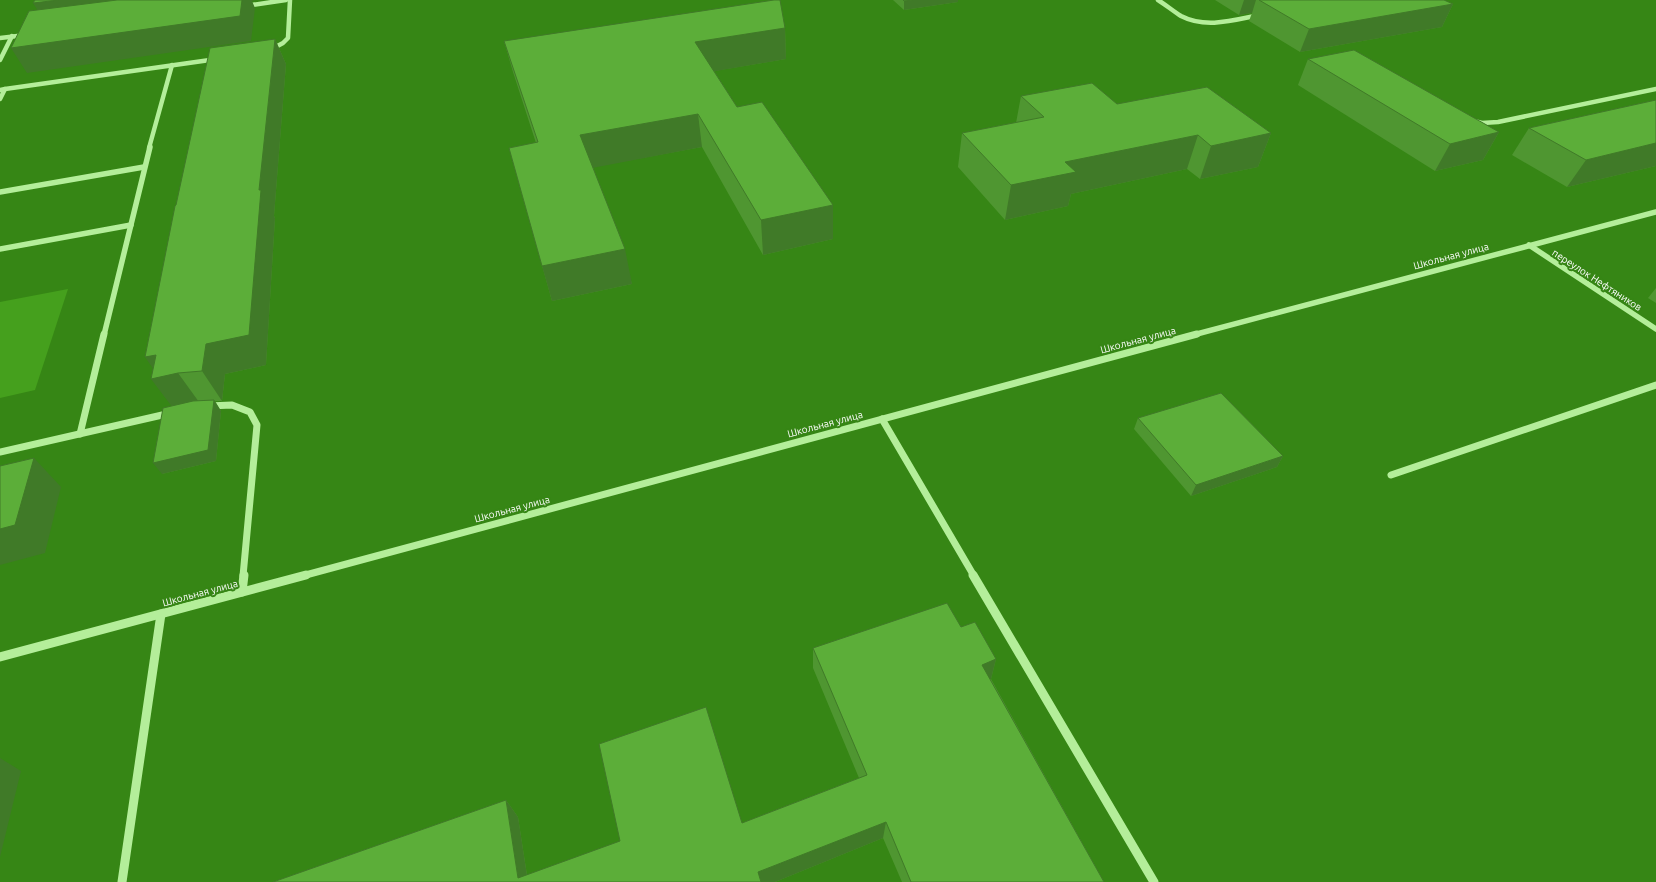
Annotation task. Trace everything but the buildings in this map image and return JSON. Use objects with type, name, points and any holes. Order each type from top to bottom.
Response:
[{"type":"street","points":[[239,6],[286,0]]},
{"type":"street","points":[[266,51],[283,43],[288,38],[290,0]]},
{"type":"street","points":[[1158,0],[1186,18],[1205,23],[1217,23],[1263,15]]},
{"type":"street","points":[[0,38],[28,34]]},
{"type":"street","points":[[0,60],[12,36]]},
{"type":"street","points":[[0,99],[2,89],[223,58]]},
{"type":"street","points":[[80,434],[144,167],[172,65]]},
{"type":"street","points":[[1469,120],[1482,123],[1498,122],[1656,89]]},
{"type":"street","points":[[0,192],[144,167]]},
{"type":"street","name":"Школьная улица","points":[[0,657],[1656,212]]},
{"type":"street","points":[[0,249],[130,225]]},
{"type":"street","name":"переулок Нефтяников","points":[[1529,245],[1656,329]]},
{"type":"street","points":[[1391,475],[1656,385]]},
{"type":"street","points":[[200,407],[232,405],[250,412],[257,425],[242,592]]},
{"type":"street","points":[[0,452],[178,412]]},
{"type":"street","points":[[882,419],[1154,882]]},
{"type":"street","points":[[122,882],[161,614]]},
{"type":"green space","points":[[68,289],[35,390],[0,398],[0,302]]}]
